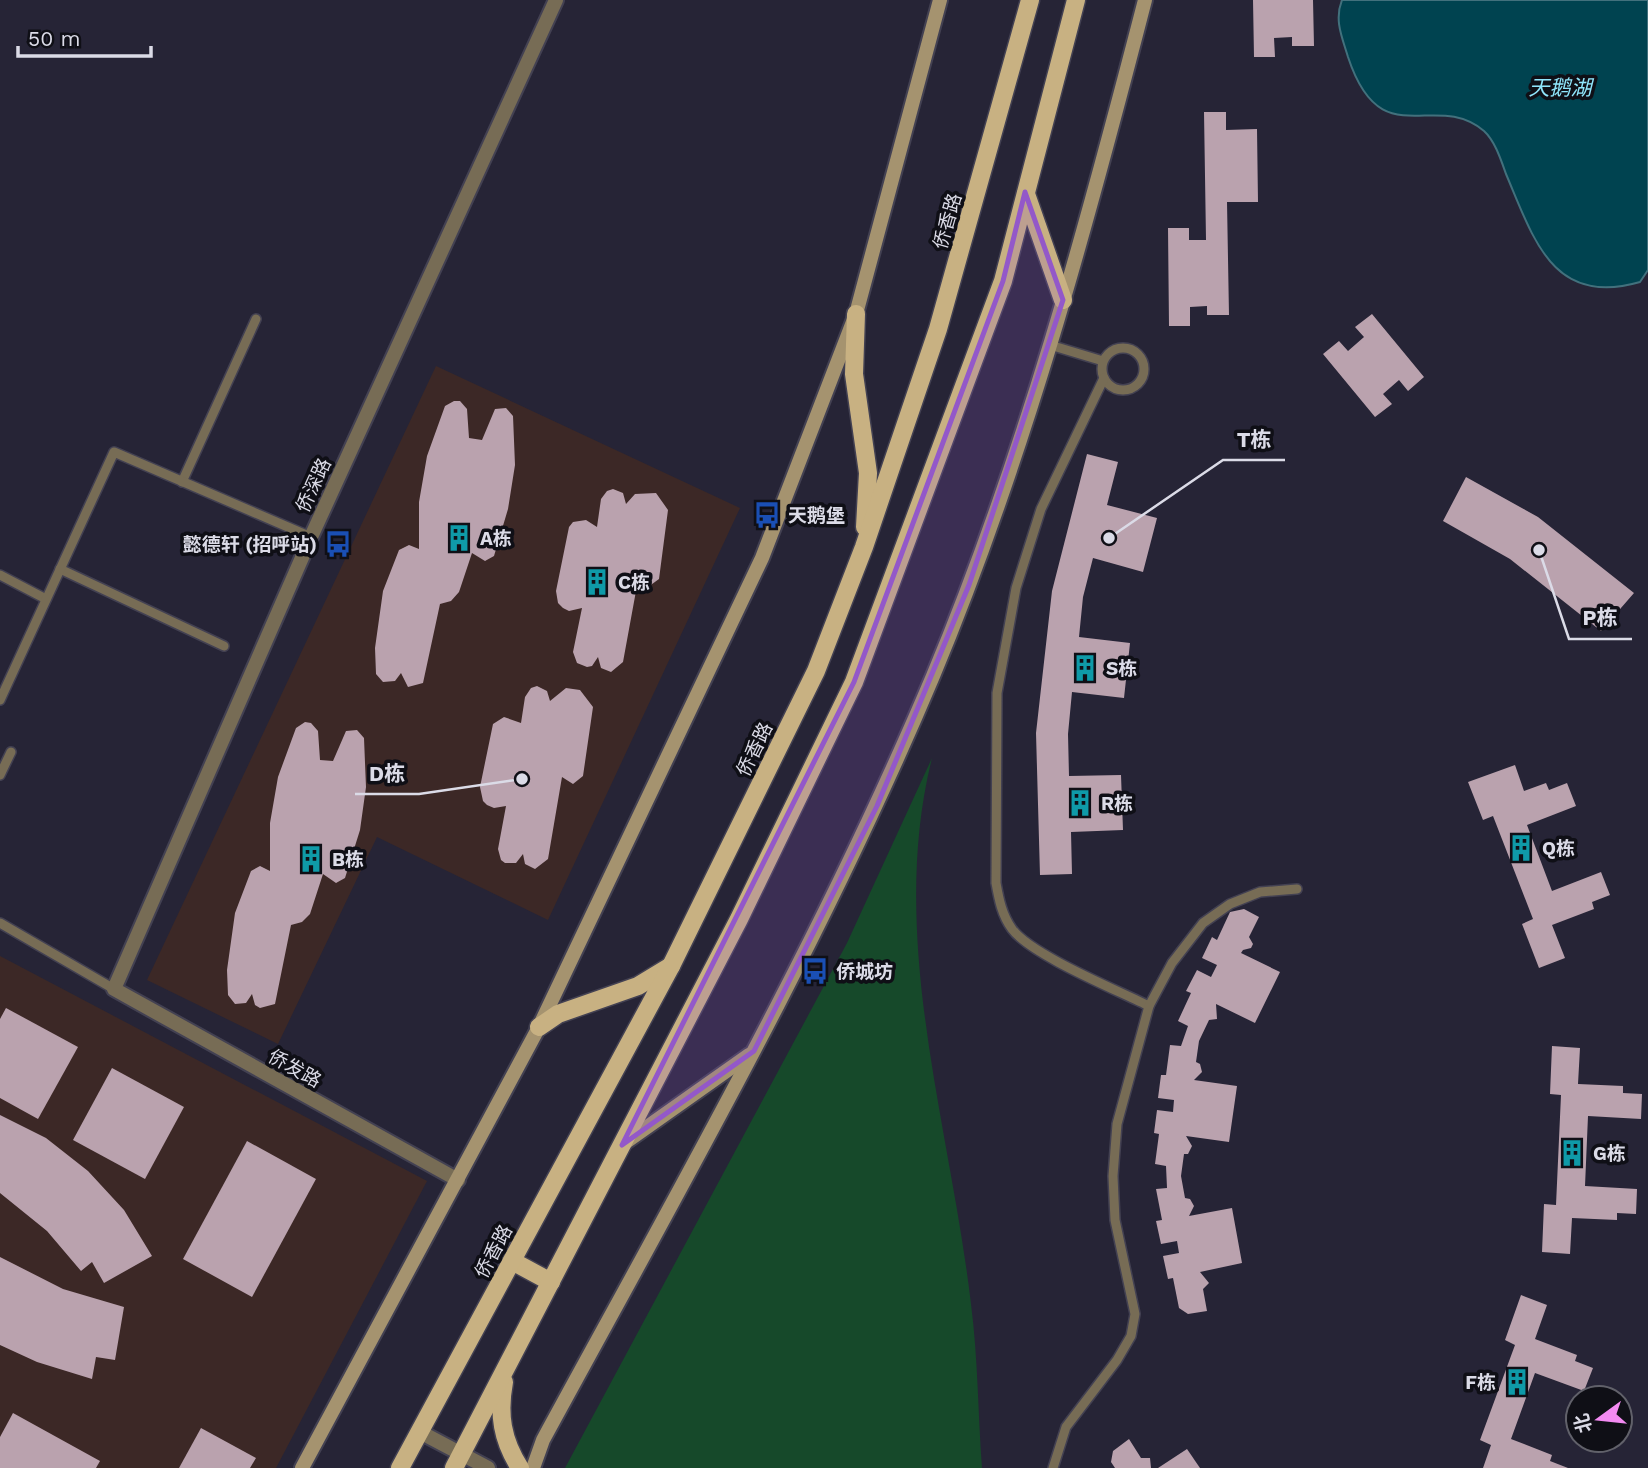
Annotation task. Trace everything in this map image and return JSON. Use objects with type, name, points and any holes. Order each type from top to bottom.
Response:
[{"type":"main road","points":[[302,1468],[539,1027],[762,558],[856,314],[940,0]]},
{"type":"main road","name":"侨香路","points":[[400,1468],[671,966],[816,671],[864,547],[938,329],[1030,0]]},
{"type":"main road","points":[[458,1461],[739,919],[854,682],[1003,281],[1076,0]]},
{"type":"main road","points":[[533,1468],[543,1440],[754,1051],[824,916],[934,673],[1005,482],[1050,345],[1145,0]]},
{"type":"main road","points":[[1025,192],[1063,300]]},
{"type":"main road","points":[[856,314],[854,374],[868,473],[864,547]]},
{"type":"main road","points":[[539,1027],[558,1014],[638,986],[671,966]]},
{"type":"main road","points":[[622,1145],[754,1051]]},
{"type":"main road","points":[[512,1261],[551,1282]]},
{"type":"main road","points":[[506,1368],[500,1418],[507,1444],[520,1468]]},
{"type":"street","name":"侨深路","points":[[114,989],[311,537],[556,0]]},
{"type":"street","name":"侨发路","points":[[114,989],[458,1180]]},
{"type":"street","points":[[420,1432],[458,1461],[488,1468]]},
{"type":"lane","points":[[183,482],[256,320]]},
{"type":"lane","points":[[1050,345],[1103,361]]},
{"type":"lane","points":[[1104,378],[1112,388],[1126,390],[1139,383],[1144,368],[1137,353],[1124,348],[1111,351],[1103,361],[1104,378],[1041,509],[1016,588],[997,693],[996,883],[1002,912],[1014,932],[1071,967],[1149,1006]]},
{"type":"lane","points":[[0,700],[114,452],[311,537]]},
{"type":"lane","points":[[60,569],[224,646]]},
{"type":"lane","points":[[0,575],[46,599]]},
{"type":"lane","points":[[0,775],[11,752]]},
{"type":"lane","points":[[1053,1468],[1066,1427],[1117,1360],[1131,1336],[1135,1314],[1115,1220],[1113,1175],[1117,1124],[1149,1006],[1172,963],[1203,923],[1230,904],[1260,892],[1297,889]]},
{"type":"lane","points":[[0,923],[114,989]]},
{"type":"highlighted area","points":[[1025,192],[1063,300],[969,585],[877,806],[754,1051],[622,1145],[854,682],[1003,281]]},
{"type":"shaded area","points":[[436,366],[740,508],[548,920],[377,837],[278,1044],[147,980]]},
{"type":"shaded area","points":[[0,956],[427,1181],[276,1468],[0,1468]]},
{"type":"green space","points":[[932,758],[920,826],[916,894],[919,962],[927,1031],[971,1304],[982,1468],[565,1468],[847,943]]},
{"type":"water","name":"天鹅湖","points":[[1342,0],[1648,0],[1648,270],[1640,282],[1610,287],[1586,285],[1567,276],[1551,262],[1538,244],[1497,151],[1484,131],[1465,120],[1446,116],[1392,113],[1376,105],[1361,87],[1348,57],[1339,22]]},
{"type":"building","points":[[1253,0],[1313,0],[1314,46],[1292,46],[1292,37],[1274,38],[1275,57],[1254,57]]},
{"type":"building","points":[[1204,112],[1226,112],[1226,130],[1257,129],[1258,202],[1227,202],[1229,315],[1207,315],[1207,306],[1190,307],[1190,326],[1169,326],[1168,228],[1189,228],[1189,240],[1206,240]]},
{"type":"building","points":[[1372,314],[1424,377],[1408,391],[1399,380],[1383,394],[1392,404],[1375,417],[1323,354],[1339,341],[1348,351],[1364,337],[1355,327]]},
{"type":"building","name":"A栋","points":[[460,401],[467,409],[469,438],[482,440],[495,409],[506,408],[513,416],[515,465],[508,509],[494,556],[485,561],[472,553],[459,592],[451,601],[440,604],[423,683],[408,687],[401,673],[395,681],[383,682],[376,674],[375,648],[383,591],[399,550],[409,545],[419,549],[419,502],[427,456],[445,406]]},
{"type":"building","points":[[1087,454],[1118,462],[1107,505],[1157,518],[1143,572],[1093,558],[1083,597],[1079,637],[1130,643],[1124,698],[1072,692],[1068,734],[1069,776],[1121,775],[1123,830],[1071,832],[1072,874],[1040,875],[1036,733],[1052,591]]},
{"type":"building","points":[[1466,477],[1538,517],[1634,593],[1601,631],[1510,559],[1443,521]]},
{"type":"building","name":"C栋","points":[[613,489],[623,493],[626,504],[635,494],[656,493],[668,510],[659,579],[648,587],[638,580],[623,662],[611,672],[601,668],[598,657],[592,666],[577,663],[573,652],[582,608],[569,611],[563,608],[558,603],[556,591],[569,527],[573,522],[586,520],[597,527],[601,499],[607,491]]},
{"type":"building","points":[[537,686],[547,691],[550,701],[566,688],[580,690],[593,707],[583,776],[573,784],[562,777],[548,859],[535,869],[525,864],[523,854],[516,863],[505,863],[501,860],[498,849],[506,806],[494,808],[487,805],[483,801],[480,787],[493,724],[504,717],[521,723],[525,697],[531,688]]},
{"type":"building","name":"B栋","points":[[305,722],[311,723],[318,731],[320,760],[333,761],[346,731],[357,730],[364,738],[366,787],[360,830],[345,878],[336,883],[323,874],[310,914],[302,922],[291,925],[275,1004],[260,1008],[255,1005],[252,994],[246,1003],[235,1004],[228,995],[227,970],[235,913],[251,871],[260,866],[270,871],[270,823],[278,777],[296,728]]},
{"type":"building","name":"Q栋","points":[[1515,765],[1524,791],[1546,783],[1549,790],[1567,783],[1576,806],[1527,825],[1552,891],[1601,872],[1610,895],[1592,902],[1594,909],[1552,925],[1565,958],[1539,968],[1522,924],[1533,919],[1493,816],[1483,820],[1468,782]]},
{"type":"building","points":[[1244,909],[1259,917],[1249,937],[1253,944],[1251,948],[1241,953],[1280,972],[1255,1023],[1216,1004],[1217,1019],[1209,1020],[1199,1041],[1196,1062],[1200,1064],[1202,1072],[1194,1080],[1237,1086],[1229,1142],[1186,1136],[1192,1146],[1188,1154],[1184,1154],[1181,1176],[1185,1198],[1190,1199],[1194,1206],[1189,1216],[1232,1208],[1242,1263],[1200,1272],[1209,1283],[1203,1289],[1207,1311],[1188,1314],[1179,1308],[1173,1278],[1168,1279],[1163,1256],[1179,1253],[1177,1241],[1161,1244],[1156,1221],[1162,1220],[1156,1189],[1167,1188],[1166,1166],[1155,1164],[1159,1134],[1154,1133],[1157,1110],[1173,1112],[1174,1100],[1158,1098],[1161,1075],[1166,1075],[1170,1045],[1181,1046],[1188,1026],[1178,1021],[1191,993],[1186,991],[1197,970],[1211,977],[1217,965],[1202,958],[1212,937],[1217,940],[1230,912]]},
{"type":"building","points":[[6,1008],[78,1047],[38,1119],[0,1098],[0,1019]]},
{"type":"building","name":"G栋","points":[[1552,1046],[1580,1048],[1578,1084],[1623,1086],[1623,1093],[1642,1094],[1641,1119],[1588,1116],[1585,1186],[1637,1189],[1636,1214],[1617,1213],[1617,1220],[1572,1218],[1570,1254],[1542,1252],[1544,1204],[1556,1205],[1561,1095],[1550,1094]]},
{"type":"building","points":[[112,1068],[184,1107],[145,1179],[73,1140]]},
{"type":"building","points":[[0,1115],[46,1138],[88,1171],[124,1210],[152,1256],[104,1283],[92,1262],[81,1271],[47,1231],[0,1193]]},
{"type":"building","points":[[247,1141],[316,1179],[252,1297],[183,1259]]},
{"type":"building","points":[[0,1257],[63,1289],[124,1307],[115,1360],[96,1357],[92,1379],[37,1362],[0,1345]]},
{"type":"building","name":"F栋","points":[[1521,1295],[1547,1305],[1535,1339],[1577,1355],[1575,1361],[1593,1368],[1587,1384],[1565,1384],[1535,1373],[1511,1439],[1552,1455],[1550,1461],[1568,1468],[1483,1468],[1491,1445],[1480,1440],[1515,1345],[1505,1340]]},
{"type":"building","points":[[13,1413],[100,1461],[96,1468],[0,1468],[0,1437]]},
{"type":"building","points":[[201,1428],[256,1458],[250,1468],[179,1468]]},
{"type":"building","points":[[1129,1439],[1141,1458],[1150,1458],[1151,1468],[1115,1468],[1111,1462],[1113,1451]]},
{"type":"building","points":[[1187,1449],[1200,1468],[1158,1468]]},
{"type":"place","name":"天鹅堡","points":[[767,515]]},
{"type":"place","name":"A栋","points":[[459,538]]},
{"type":"place","name":"T栋","points":[[1109,538]]},
{"type":"place","name":"懿德轩 (招呼站)","points":[[338,544]]},
{"type":"place","name":"P栋","points":[[1539,550]]},
{"type":"place","name":"C栋","points":[[597,582]]},
{"type":"place","name":"S栋","points":[[1085,668]]},
{"type":"place","name":"D栋","points":[[522,779]]},
{"type":"place","name":"R栋","points":[[1080,803]]},
{"type":"place","name":"Q栋","points":[[1521,848]]},
{"type":"place","name":"B栋","points":[[311,859]]},
{"type":"place","name":"侨城坊","points":[[815,971]]},
{"type":"place","name":"G栋","points":[[1572,1153]]},
{"type":"place","name":"F栋","points":[[1517,1382]]}]
